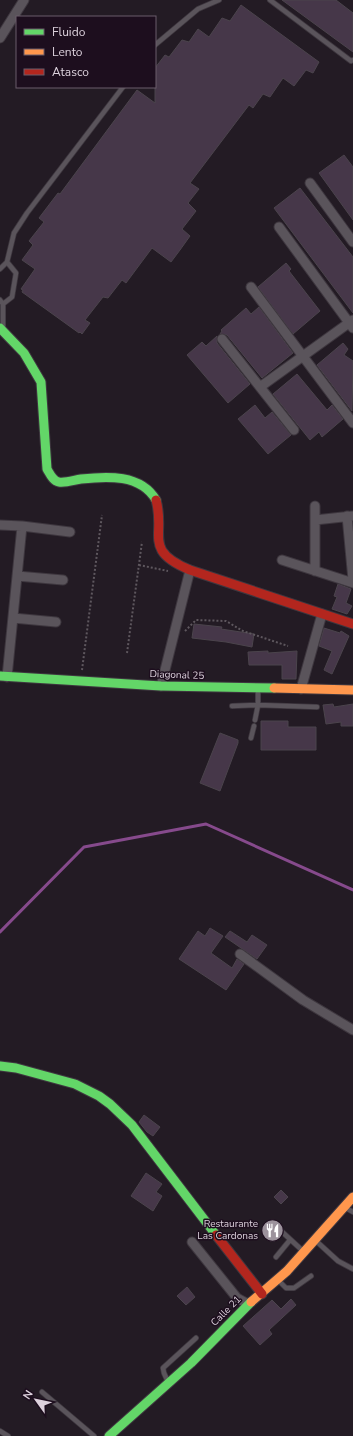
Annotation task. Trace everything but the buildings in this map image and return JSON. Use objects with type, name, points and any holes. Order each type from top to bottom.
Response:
[{"type":"street","points":[[0,38],[24,0]]},
{"type":"street","points":[[310,183],[353,242]]},
{"type":"street","points":[[260,387],[352,324],[279,227]]},
{"type":"street","points":[[252,287],[353,423]]},
{"type":"street","points":[[1,330],[38,372],[42,382],[47,469],[53,479],[59,482],[125,478],[143,484],[156,499],[159,512],[158,541],[163,552],[190,573],[353,624]]},
{"type":"street","points":[[222,339],[294,430]]},
{"type":"street","points":[[314,571],[315,506]]},
{"type":"street","points":[[315,520],[350,516],[353,580]]},
{"type":"street","points":[[0,524],[70,532]]},
{"type":"street","points":[[4,676],[13,618],[22,526]]},
{"type":"street","points":[[282,560],[353,583]]},
{"type":"street","points":[[161,686],[170,644],[190,573]]},
{"type":"street","points":[[17,576],[63,580]]},
{"type":"street","points":[[301,689],[322,614]]},
{"type":"street","points":[[13,618],[56,622]]},
{"type":"street","name":"Diagonal 25","points":[[4,676],[161,686],[353,690]]},
{"type":"street","points":[[240,954],[303,1000],[353,1030]]},
{"type":"street","points":[[0,1066],[48,1076],[87,1088],[117,1108],[132,1124],[262,1294]]},
{"type":"street","name":"Calle 21","points":[[109,1436],[191,1363],[248,1304],[278,1280],[353,1197]]},
{"type":"street","points":[[192,1242],[237,1298],[248,1304]]},
{"type":"lane","points":[[156,44],[198,9],[219,0]]},
{"type":"lane","points":[[270,0],[351,61],[353,60]]},
{"type":"lane","points":[[0,269],[6,262],[14,233],[27,213],[122,88]]},
{"type":"lane","points":[[1,330],[2,302],[12,297],[16,272],[6,262]]},
{"type":"lane","points":[[255,720],[258,705],[258,688]]},
{"type":"lane","points":[[232,706],[258,705],[317,707]]},
{"type":"lane","points":[[251,738],[254,726]]},
{"type":"lane","points":[[344,1207],[353,1212]]},
{"type":"lane","points":[[279,1229],[304,1252]]},
{"type":"lane","points":[[276,1257],[290,1240]]},
{"type":"lane","points":[[315,1240],[338,1261],[353,1269]]},
{"type":"lane","points":[[278,1280],[286,1288],[294,1288],[311,1276]]},
{"type":"lane","points":[[168,1382],[164,1373],[164,1368],[196,1338]]},
{"type":"lane","points":[[42,1392],[94,1436]]},
{"type":"lane","points":[[0,1431],[8,1436]]},
{"type":"path","points":[[81,682],[102,515]]},
{"type":"path","points":[[127,653],[142,542]]},
{"type":"path","points":[[139,565],[190,573]]},
{"type":"path","points":[[170,644],[196,620],[226,621],[243,631],[288,646]]},
{"type":"waterway","points":[[0,932],[84,847],[206,824],[353,890]]},
{"type":"traffic: fast","points":[[0,328],[24,353],[41,382],[47,469],[53,479],[67,482],[81,479],[112,477],[133,481],[142,485],[156,500]]},
{"type":"traffic: fast","points":[[0,676],[161,686],[274,688]]},
{"type":"traffic: fast","points":[[0,1066],[16,1068],[75,1084],[99,1096],[110,1104],[132,1125],[216,1235]]},
{"type":"traffic: fast","points":[[109,1436],[191,1363],[251,1302]]},
{"type":"traffic: slow","points":[[274,688],[353,690]]},
{"type":"traffic: slow","points":[[251,1302],[287,1271],[353,1197]]},
{"type":"traffic: jam","points":[[156,500],[159,541],[161,548],[166,556],[175,563],[190,570],[353,624]]},
{"type":"traffic: jam","points":[[216,1235],[262,1294]]},
{"type":"place","name":"Restaurante Las Cardonas","points":[[273,1230]]}]
